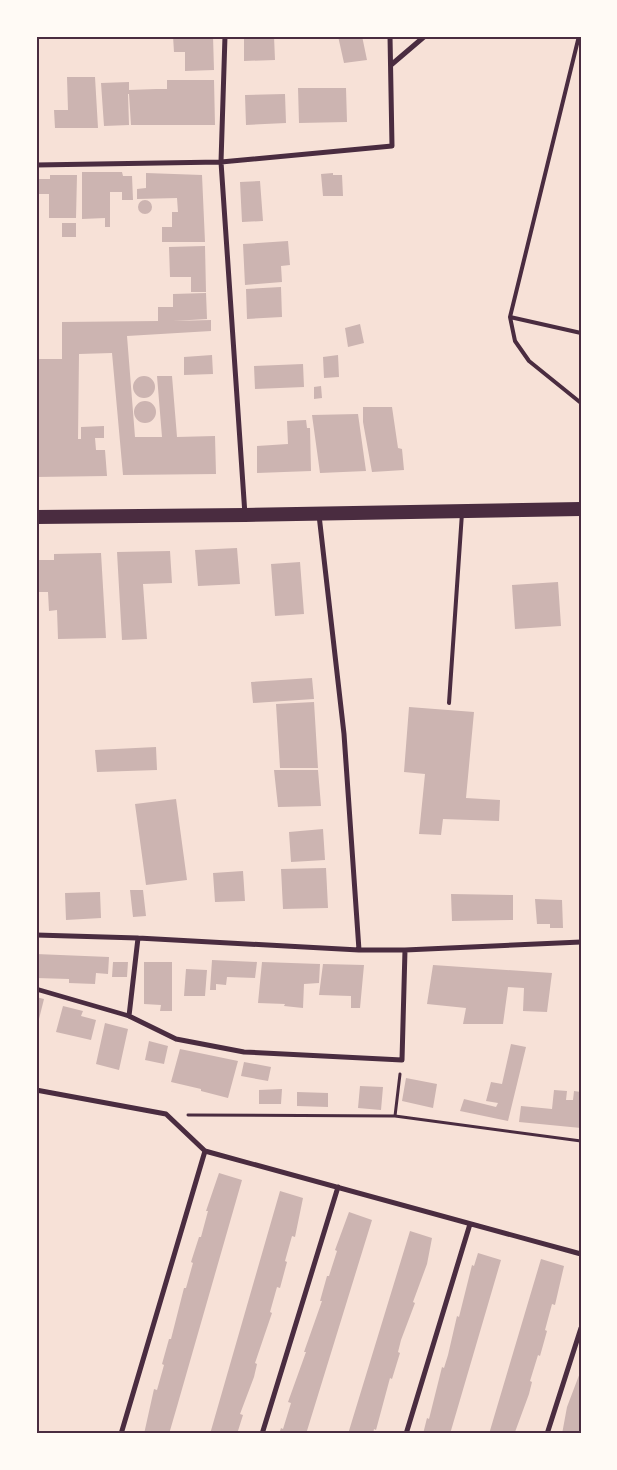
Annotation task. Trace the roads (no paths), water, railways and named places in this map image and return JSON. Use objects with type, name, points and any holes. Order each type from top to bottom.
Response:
[{"type":"highway","points":[[36,517],[246,516],[581,509]]},
{"type":"street","points":[[224,36],[221,162],[246,516]]},
{"type":"street","points":[[36,165],[221,162],[392,146],[390,36]]},
{"type":"street","points":[[391,65],[425,36]]},
{"type":"street","points":[[319,514],[344,734],[358,950]]},
{"type":"street","points":[[36,936],[138,938],[358,950],[406,950],[581,942]]},
{"type":"street","points":[[128,1016],[138,938]]},
{"type":"street","points":[[36,989],[128,1016],[176,1039],[244,1052],[402,1060],[406,950]]},
{"type":"street","points":[[36,1090],[166,1114],[206,1151],[581,1254]]},
{"type":"street","points":[[121,1434],[206,1151]]},
{"type":"street","points":[[262,1434],[338,1187]]},
{"type":"street","points":[[406,1434],[470,1224]]},
{"type":"street","points":[[547,1434],[581,1328]]},
{"type":"lane","points":[[580,36],[510,318],[515,341],[529,362],[581,403]]},
{"type":"lane","points":[[510,318],[581,333]]},
{"type":"lane","points":[[449,703],[462,511]]}]
